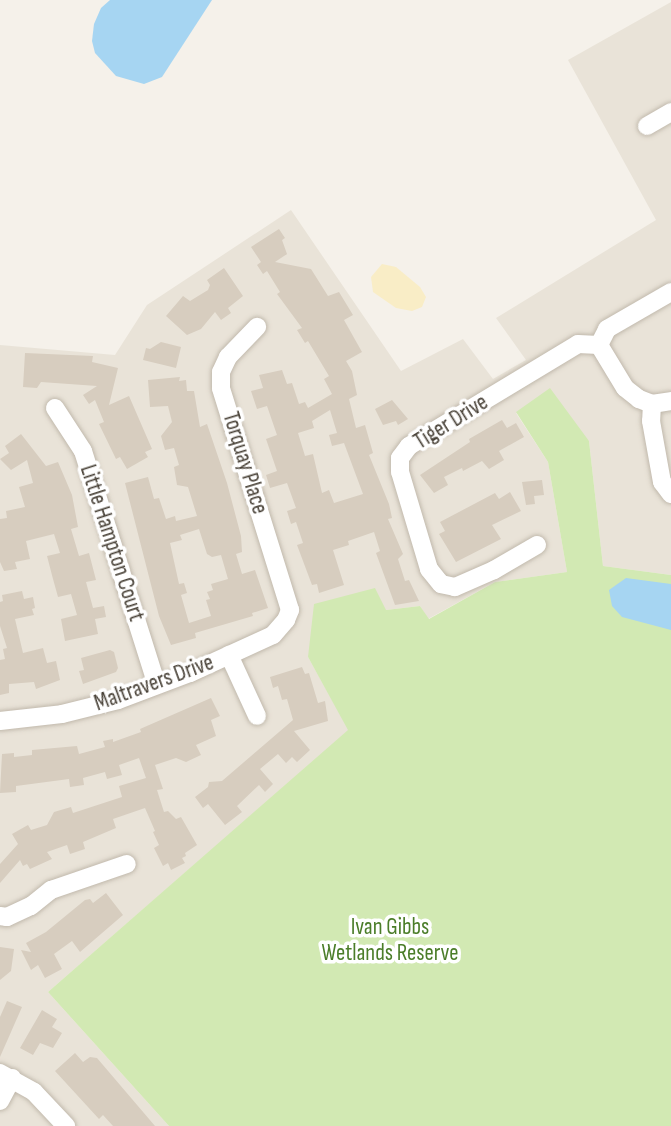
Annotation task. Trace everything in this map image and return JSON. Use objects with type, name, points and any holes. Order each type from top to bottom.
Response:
[{"type":"street","points":[[647,126],[671,112]]},
{"type":"street","points":[[671,292],[607,329],[599,345],[625,387],[652,404],[671,401]]},
{"type":"street","name":"Torquay Place","points":[[257,327],[228,358],[220,372],[221,388],[290,610]]},
{"type":"street","name":"Tiger Drive","points":[[537,545],[494,570],[455,587],[442,584],[429,569],[400,472],[400,458],[409,446],[578,344],[599,345]]},
{"type":"street","points":[[652,404],[651,421],[662,482],[671,494]]},
{"type":"street","name":"Little Hampton Court","points":[[55,408],[83,451],[157,685]]},
{"type":"street","name":"Maltravers Drive","points":[[0,721],[62,714],[118,700],[273,635],[286,621],[290,610]]},
{"type":"street","points":[[229,655],[257,716]]},
{"type":"street","points":[[0,916],[7,917],[31,906],[51,890],[127,864]]},
{"type":"street","points":[[0,1101],[6,1076],[34,1092],[66,1126]]},
{"type":"shaded area","points":[[671,2],[671,575],[603,566],[589,441],[516,413],[548,462],[567,572],[495,582],[428,619],[420,606],[386,610],[308,657],[349,730],[48,992],[169,1126],[0,1126],[0,345],[115,355],[147,305],[291,210],[401,371],[463,339],[493,379],[526,360],[496,318],[656,220],[568,60]]},
{"type":"green space","name":"Ivan Gibbs Wetlands Reserve","points":[[550,388],[589,441],[603,566],[671,575],[671,1126],[169,1126],[48,992],[348,730],[308,657],[314,604],[375,588],[386,610],[420,606],[429,619],[495,582],[567,572],[548,462],[516,412]]},
{"type":"sand","points":[[382,264],[396,267],[420,287],[426,297],[422,307],[412,311],[396,308],[373,292],[371,277]]},
{"type":"water","points":[[110,0],[212,0],[162,77],[144,84],[116,76],[95,53],[92,41],[94,24],[101,8]]},
{"type":"water","points":[[626,578],[671,584],[671,630],[622,617],[612,606],[609,590]]},
{"type":"building","points":[[279,229],[285,238],[282,240],[287,254],[275,262],[311,269],[328,296],[339,292],[353,315],[344,320],[362,352],[346,361],[352,371],[357,395],[349,399],[356,428],[365,425],[373,453],[369,455],[389,504],[392,518],[388,519],[403,554],[398,559],[405,581],[409,580],[419,601],[395,605],[376,553],[380,551],[374,532],[348,541],[349,545],[333,550],[344,585],[319,593],[317,584],[312,585],[297,545],[303,543],[296,522],[291,524],[287,511],[296,508],[287,483],[270,488],[266,475],[277,471],[266,439],[277,435],[267,406],[257,409],[251,391],[263,388],[259,375],[282,370],[287,384],[292,383],[299,404],[305,402],[308,408],[332,394],[324,379],[329,376],[308,341],[305,343],[297,330],[302,328],[277,294],[280,292],[267,271],[263,274],[257,265],[261,262],[251,247]],"holes":[[[330,410],[337,433],[329,435],[332,446],[344,443],[363,494],[334,503],[329,490],[322,493],[313,454],[305,456],[298,433],[314,428],[312,421]]]},
{"type":"building","points":[[224,268],[243,296],[228,308],[231,313],[221,320],[215,312],[201,329],[187,335],[166,316],[183,296],[190,301],[208,290],[210,285],[207,280]]},
{"type":"building","points":[[161,342],[181,347],[176,368],[143,360],[146,348],[150,349]]},
{"type":"building","points":[[25,353],[93,356],[92,362],[118,368],[109,405],[129,396],[152,449],[145,452],[148,457],[127,469],[120,457],[116,459],[99,424],[104,422],[95,400],[89,404],[83,395],[97,386],[41,382],[37,388],[23,387]]},
{"type":"building","points":[[180,377],[179,381],[186,380],[187,391],[194,391],[200,427],[207,424],[241,536],[242,552],[236,554],[242,574],[255,570],[268,608],[252,613],[253,616],[195,633],[196,638],[171,645],[159,616],[125,483],[148,477],[154,499],[159,498],[166,519],[175,516],[176,521],[197,516],[188,487],[177,485],[174,467],[179,465],[174,448],[165,450],[161,436],[172,422],[168,406],[150,407],[148,380]],"holes":[[[199,529],[207,554],[212,557],[221,555],[228,579],[211,584],[213,590],[207,592],[210,599],[206,600],[211,616],[189,623],[181,595],[187,593],[184,583],[179,584],[170,543],[182,540],[180,535]]]},
{"type":"building","points":[[392,400],[408,419],[398,425],[396,421],[383,425],[375,409]]},
{"type":"building","points":[[502,420],[507,428],[516,423],[524,437],[499,451],[504,460],[489,469],[482,461],[463,471],[462,468],[444,477],[448,485],[434,493],[420,475],[470,442],[469,439]]},
{"type":"building","points":[[21,434],[46,466],[58,462],[72,495],[78,527],[71,529],[79,556],[89,553],[96,580],[86,582],[93,608],[104,606],[106,617],[95,619],[98,634],[65,641],[61,619],[77,615],[71,594],[58,597],[47,556],[60,553],[54,534],[26,541],[30,559],[15,562],[17,569],[4,571],[0,562],[0,519],[7,518],[6,511],[25,507],[19,487],[33,483],[27,460],[11,470],[0,459],[9,453],[5,446]]},
{"type":"building","points":[[542,480],[544,495],[534,496],[535,504],[526,505],[522,482]]},
{"type":"building","points":[[510,492],[521,511],[492,525],[501,539],[456,562],[439,534],[445,531],[440,522],[495,493],[499,499]]},
{"type":"building","points":[[22,591],[24,599],[33,597],[35,608],[32,609],[34,615],[15,619],[23,653],[43,648],[47,663],[56,661],[60,680],[36,689],[34,682],[9,684],[9,693],[0,695],[0,660],[5,659],[3,649],[7,648],[0,626],[0,602],[3,601],[2,595]]},
{"type":"building","points":[[110,650],[114,652],[118,668],[116,672],[83,684],[79,671],[84,670],[81,658]]},
{"type":"building","points":[[302,667],[305,674],[309,673],[318,703],[325,701],[328,721],[294,731],[310,750],[297,762],[292,757],[286,763],[278,754],[260,769],[273,784],[265,792],[259,785],[237,806],[242,812],[225,825],[208,804],[203,808],[195,797],[208,787],[209,782],[222,781],[293,720],[287,699],[282,700],[278,686],[273,688],[270,677]]},
{"type":"building","points":[[211,698],[220,716],[211,720],[216,736],[196,745],[201,755],[186,762],[176,758],[155,765],[163,789],[157,790],[164,812],[168,811],[176,819],[181,817],[197,845],[185,853],[186,856],[182,858],[185,863],[171,870],[168,863],[163,866],[154,848],[159,845],[145,808],[113,819],[116,828],[83,842],[85,849],[70,854],[67,845],[47,852],[52,859],[30,869],[27,864],[23,866],[20,860],[0,883],[0,864],[18,844],[12,834],[28,825],[31,830],[47,825],[54,812],[71,807],[73,813],[122,797],[119,786],[146,778],[139,758],[119,765],[122,775],[107,779],[105,772],[83,778],[84,785],[70,787],[69,779],[16,786],[16,792],[0,793],[2,754],[14,753],[14,757],[32,755],[32,750],[77,746],[79,754],[105,747],[103,741],[113,739],[113,742],[141,732],[140,729]]},
{"type":"building","points":[[106,893],[123,915],[80,952],[72,941],[54,954],[62,969],[45,978],[38,965],[31,970],[21,950],[31,952],[26,943],[46,932],[85,900],[90,899],[93,903]]},
{"type":"building","points":[[0,947],[14,949],[11,971],[0,980]]},
{"type":"building","points":[[7,1001],[22,1007],[0,1057],[0,1017]]},
{"type":"building","points":[[42,1010],[57,1019],[52,1027],[62,1033],[53,1048],[40,1043],[33,1055],[20,1048]]},
{"type":"building","points":[[75,1053],[83,1062],[90,1057],[97,1058],[155,1126],[113,1126],[103,1115],[99,1119],[55,1071]]}]
